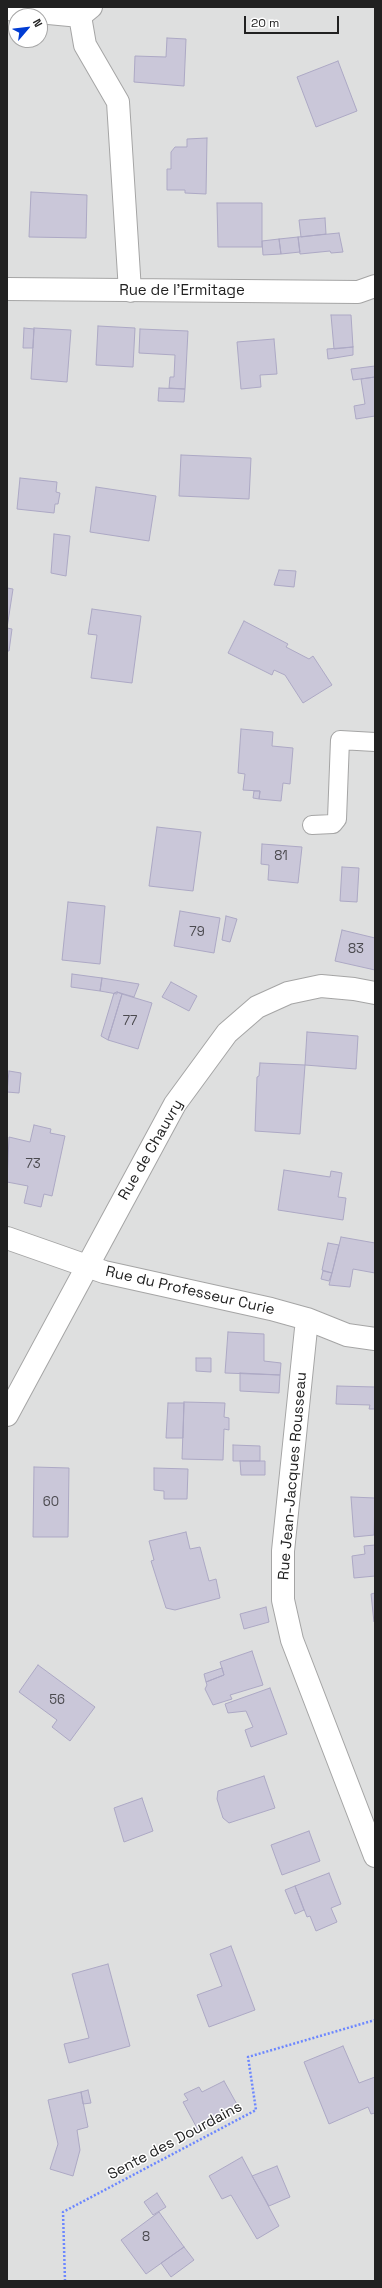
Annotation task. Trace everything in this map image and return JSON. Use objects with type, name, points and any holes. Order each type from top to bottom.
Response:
[{"type":"street","points":[[7,9],[86,11],[85,45],[118,102],[130,291]]},
{"type":"street","name":"Rue de l'Ermitage","points":[[7,289],[369,293]]},
{"type":"street","name":"Rue de Chauvry","points":[[7,1415],[86,1266],[175,1104],[227,1033],[257,1006],[288,993],[322,986],[354,988],[375,993]]},
{"type":"street","name":"Rue du Professeur Curie","points":[[7,1238],[104,1272],[307,1319],[347,1335],[375,1339]]},
{"type":"street","name":"Rue Jean-Jacques Rousseau","points":[[307,1319],[283,1551],[283,1600],[292,1640],[375,1856]]},
{"type":"lane","points":[[312,825],[333,824],[337,819],[340,740],[375,742]]},
{"type":"path","name":"Sente des Dourdains","points":[[65,2281],[63,2212],[256,2110],[248,2057],[375,2020]]},
{"type":"shaded area","points":[[7,7],[375,7],[375,2281],[7,2281]]},
{"type":"building","points":[[167,38],[186,39],[184,86],[134,82],[135,56],[166,57]]},
{"type":"building","points":[[338,61],[357,111],[316,127],[297,77]]},
{"type":"building","points":[[207,138],[206,194],[185,193],[185,190],[167,190],[167,169],[171,169],[171,152],[175,147],[187,147],[187,139]]},
{"type":"building","points":[[31,192],[87,195],[86,238],[29,237]]},
{"type":"building","points":[[217,203],[262,203],[262,247],[218,247]]},
{"type":"building","points":[[325,218],[326,234],[301,237],[299,220]]},
{"type":"building","points":[[339,233],[343,252],[331,253],[330,251],[300,254],[298,237]]},
{"type":"building","points":[[298,237],[300,252],[281,254],[279,239]]},
{"type":"building","points":[[279,239],[281,254],[263,255],[262,241]]},
{"type":"building","points":[[331,315],[351,315],[353,347],[334,349]]},
{"type":"building","points":[[98,326],[135,328],[133,367],[96,365]]},
{"type":"building","points":[[24,328],[34,329],[33,348],[23,348]]},
{"type":"building","points":[[34,328],[71,330],[67,382],[31,379]]},
{"type":"building","points":[[140,329],[188,331],[185,389],[169,388],[170,377],[174,377],[175,355],[139,353]]},
{"type":"building","points":[[274,339],[277,374],[260,375],[261,387],[241,389],[237,342]]},
{"type":"building","points":[[353,347],[353,355],[328,359],[327,349]]},
{"type":"building","points":[[375,366],[375,377],[353,380],[351,369]]},
{"type":"building","points":[[375,377],[375,416],[356,419],[354,406],[365,404],[361,379]]},
{"type":"building","points":[[159,388],[185,389],[184,402],[158,401]]},
{"type":"building","points":[[181,455],[251,458],[249,499],[179,496]]},
{"type":"building","points":[[20,478],[57,482],[56,492],[60,493],[58,504],[55,504],[54,513],[17,509]]},
{"type":"building","points":[[96,487],[156,496],[149,541],[90,532]]},
{"type":"building","points":[[54,534],[70,536],[66,576],[51,573]]},
{"type":"building","points":[[279,570],[296,571],[294,587],[274,585]]},
{"type":"building","points":[[7,588],[13,589],[7,628]]},
{"type":"building","points":[[92,609],[141,616],[132,683],[91,678],[97,635],[88,634]]},
{"type":"building","points":[[244,621],[288,644],[286,647],[309,659],[313,656],[332,685],[303,703],[285,675],[274,670],[272,675],[228,653]]},
{"type":"building","points":[[7,628],[12,629],[9,651],[7,651]]},
{"type":"building","points":[[241,729],[273,732],[272,746],[293,748],[290,784],[283,783],[281,801],[259,799],[260,791],[243,790],[245,774],[238,773]]},
{"type":"building","points":[[254,791],[260,791],[259,799],[253,798]]},
{"type":"building","points":[[157,827],[201,832],[193,891],[149,886]]},
{"type":"building","points":[[262,844],[302,847],[298,883],[268,880],[269,865],[261,864]]},
{"type":"building","points":[[342,867],[359,868],[357,902],[340,901]]},
{"type":"building","points":[[68,902],[105,906],[100,964],[62,960]]},
{"type":"building","points":[[180,911],[220,918],[214,953],[174,946]]},
{"type":"building","points":[[226,916],[237,919],[230,942],[222,940]]},
{"type":"building","points":[[342,930],[375,938],[375,970],[335,961]]},
{"type":"building","points":[[72,974],[102,978],[100,991],[71,987]]},
{"type":"building","points":[[102,978],[139,984],[134,997],[117,992],[117,994],[100,991]]},
{"type":"building","points":[[171,982],[197,996],[189,1011],[162,997]]},
{"type":"building","points":[[117,992],[122,994],[108,1040],[101,1036],[114,993]]},
{"type":"building","points":[[122,994],[152,1003],[138,1049],[108,1040]]},
{"type":"building","points":[[307,1032],[358,1036],[356,1069],[305,1065]]},
{"type":"building","points":[[260,1063],[305,1065],[300,1134],[255,1131],[257,1077],[259,1076]]},
{"type":"building","points":[[9,1071],[21,1073],[19,1093],[7,1092]]},
{"type":"building","points":[[34,1125],[51,1129],[50,1133],[65,1136],[52,1196],[44,1194],[41,1207],[24,1203],[28,1186],[7,1182],[9,1137],[30,1142]]},
{"type":"building","points":[[284,1170],[330,1177],[331,1171],[342,1173],[338,1197],[346,1198],[343,1220],[278,1210]]},
{"type":"building","points":[[341,1237],[375,1243],[375,1273],[353,1269],[350,1287],[329,1285]]},
{"type":"building","points":[[328,1243],[339,1245],[332,1273],[322,1270]]},
{"type":"building","points":[[323,1271],[332,1273],[329,1281],[321,1279]]},
{"type":"building","points":[[228,1332],[264,1334],[264,1361],[281,1363],[280,1375],[225,1373]]},
{"type":"building","points":[[196,1358],[211,1358],[211,1372],[196,1371]]},
{"type":"building","points":[[240,1373],[280,1375],[279,1393],[240,1391]]},
{"type":"building","points":[[337,1386],[375,1387],[375,1409],[369,1409],[370,1405],[336,1404]]},
{"type":"building","points":[[184,1402],[225,1403],[224,1417],[229,1418],[229,1430],[224,1429],[223,1460],[182,1459]]},
{"type":"building","points":[[168,1403],[184,1403],[183,1438],[166,1438]]},
{"type":"building","points":[[233,1445],[260,1446],[260,1461],[233,1461]]},
{"type":"building","points":[[240,1461],[265,1461],[265,1475],[241,1475]]},
{"type":"building","points":[[34,1467],[69,1468],[68,1537],[33,1537]]},
{"type":"building","points":[[154,1468],[188,1469],[187,1499],[164,1499],[164,1491],[154,1490]]},
{"type":"building","points":[[351,1497],[375,1498],[374,1535],[354,1537]]},
{"type":"building","points":[[186,1532],[190,1549],[200,1547],[209,1581],[216,1579],[220,1598],[175,1610],[166,1608],[151,1561],[154,1560],[149,1541]]},
{"type":"building","points":[[375,1545],[375,1576],[354,1578],[352,1556],[365,1554],[364,1546]]},
{"type":"building","points":[[375,1593],[375,1622],[374,1622],[371,1594]]},
{"type":"building","points":[[266,1607],[269,1622],[244,1629],[240,1614]]},
{"type":"building","points":[[252,1651],[263,1685],[230,1695],[232,1699],[213,1705],[205,1689],[207,1685],[206,1682],[224,1675],[220,1662]]},
{"type":"building","points":[[38,1665],[95,1707],[70,1741],[52,1727],[57,1720],[19,1692]]},
{"type":"building","points":[[222,1668],[224,1675],[206,1682],[204,1674]]},
{"type":"building","points":[[270,1688],[287,1734],[251,1747],[245,1730],[253,1727],[246,1711],[228,1713],[225,1704]]},
{"type":"building","points":[[264,1776],[275,1808],[229,1823],[223,1818],[217,1799],[218,1791]]},
{"type":"building","points":[[142,1798],[153,1831],[124,1842],[114,1808]]},
{"type":"building","points":[[309,1831],[320,1861],[282,1875],[271,1845]]},
{"type":"building","points":[[329,1873],[341,1904],[331,1908],[337,1922],[316,1931],[310,1916],[307,1917],[295,1886]]},
{"type":"building","points":[[295,1886],[304,1910],[295,1914],[285,1890]]},
{"type":"building","points":[[231,1946],[255,2010],[209,2027],[197,1995],[222,1986],[210,1954]]},
{"type":"building","points":[[108,1964],[130,2046],[69,2063],[64,2044],[89,2038],[72,1974]]},
{"type":"building","points":[[343,2046],[359,2083],[375,2077],[375,2113],[371,2114],[368,2107],[329,2124],[304,2062]]},
{"type":"building","points":[[224,2081],[239,2108],[198,2130],[183,2102],[188,2100],[184,2094],[199,2087],[202,2092]]},
{"type":"building","points":[[88,2090],[91,2103],[83,2104],[81,2092]]},
{"type":"building","points":[[81,2092],[88,2127],[77,2130],[80,2150],[73,2176],[50,2169],[58,2144],[48,2100]]},
{"type":"building","points":[[242,2157],[279,2226],[257,2239],[231,2195],[222,2199],[209,2176]]},
{"type":"building","points":[[277,2166],[290,2197],[269,2206],[252,2176]]},
{"type":"building","points":[[157,2193],[166,2207],[153,2215],[144,2202]]},
{"type":"building","points":[[159,2212],[184,2247],[146,2274],[121,2240]]},
{"type":"building","points":[[184,2247],[194,2260],[171,2277],[161,2263]]}]
